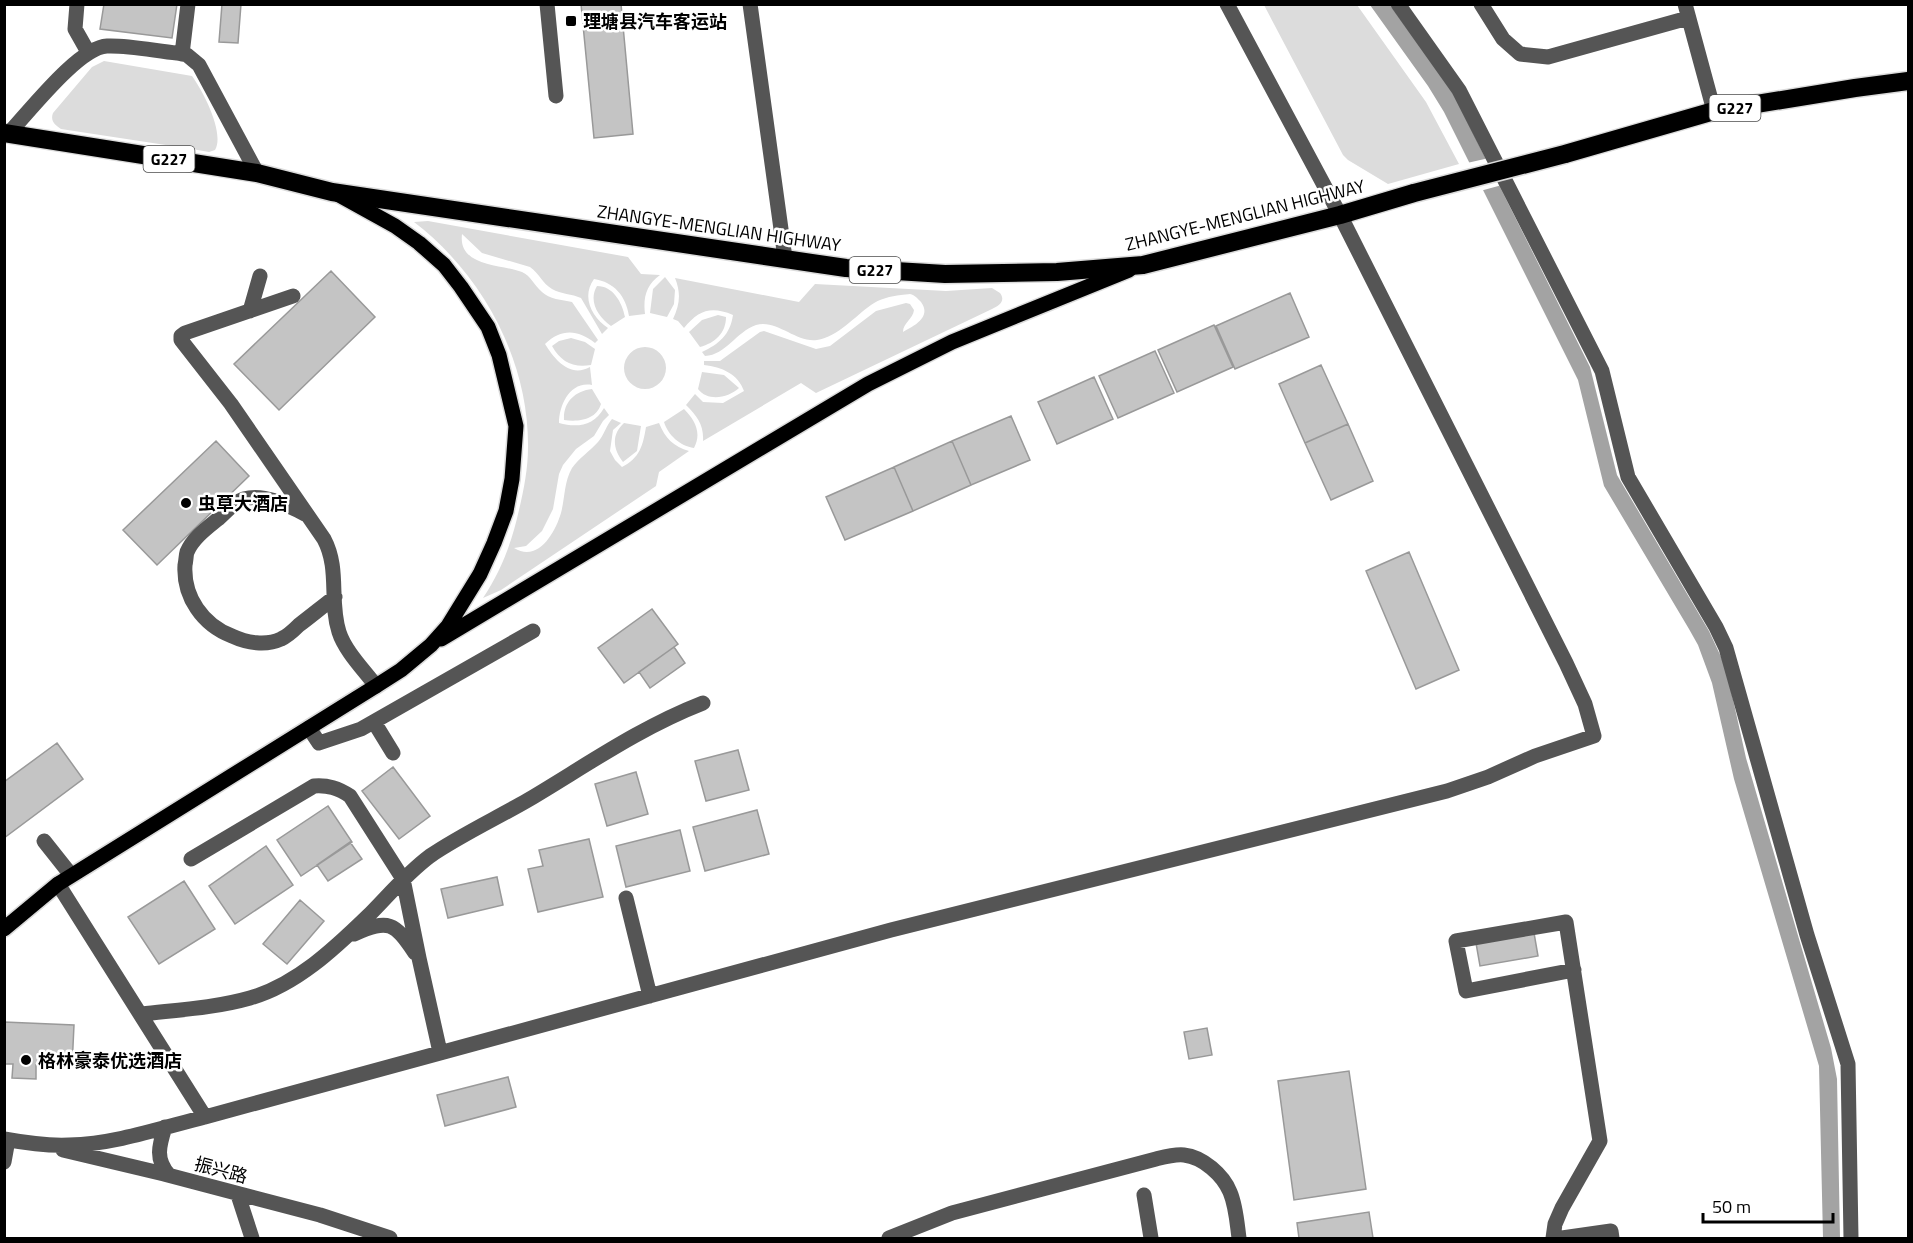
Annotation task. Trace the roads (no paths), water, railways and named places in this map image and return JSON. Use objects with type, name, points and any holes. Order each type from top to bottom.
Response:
[{"type":"highway","name":"ZHANGYE-MENGLIAN HIGHWAY","points":[[332,192],[846,268],[945,274],[1057,272],[1143,265],[1340,215],[1714,111],[1908,81]]},
{"type":"highway","name":"G227","points":[[6,133],[257,173],[332,192]]},
{"type":"main road","points":[[4,929],[65,879],[401,670],[431,645],[448,626],[480,574],[494,543],[506,511],[512,479],[516,426],[499,355],[488,327],[444,265],[396,226],[332,192]]},
{"type":"main road","points":[[431,645],[868,384],[952,342],[1143,265]]},
{"type":"street","points":[[77,4],[75,29],[88,52]]},
{"type":"street","points":[[182,54],[188,4]]},
{"type":"street","points":[[546,4],[556,96]]},
{"type":"street","points":[[750,4],[785,258]]},
{"type":"street","points":[[4,1162],[6,1139],[40,1145],[70,1146],[104,1142],[205,1117],[891,930],[1447,791],[1488,777],[1535,756],[1594,736],[1585,704],[1566,663],[1340,215],[1227,4]]},
{"type":"street","points":[[1398,4],[1459,90],[1602,371],[1628,477],[1726,648],[1807,935],[1848,1064],[1851,1239]]},
{"type":"street","points":[[1481,4],[1503,39],[1520,54],[1548,57],[1686,11],[1714,111]]},
{"type":"street","points":[[6,133],[69,68],[88,52],[106,46],[182,54],[193,60],[203,72],[257,173]]},
{"type":"street","points":[[250,311],[260,276]]},
{"type":"street","points":[[293,296],[185,333],[181,336],[181,340],[264,450],[329,548],[341,639],[376,686]]},
{"type":"street","points":[[308,515],[269,500],[243,499],[235,504],[196,538],[187,552],[185,577],[188,591],[193,604],[210,624],[222,632],[253,643],[268,643],[282,639],[335,597]]},
{"type":"street","points":[[309,728],[319,743],[361,729],[533,631]]},
{"type":"street","points":[[142,1014],[216,1005],[249,999],[268,992],[308,968],[343,939],[431,855],[529,800],[654,724],[703,703]]},
{"type":"street","points":[[374,722],[393,753]]},
{"type":"street","points":[[191,859],[314,786],[342,790],[350,796],[404,879],[440,1052]]},
{"type":"street","points":[[44,841],[142,1014],[205,1117]]},
{"type":"street","points":[[626,897],[650,996]]},
{"type":"street","points":[[1552,1239],[1562,1208],[1600,1141],[1574,970],[1566,922],[1456,941],[1466,991],[1574,970]]},
{"type":"street","points":[[343,939],[374,926],[388,925],[405,938],[419,958]]},
{"type":"street","points":[[165,1127],[159,1146],[160,1159],[162,1168],[169,1176]]},
{"type":"street","name":"振兴路","points":[[40,1145],[320,1215],[390,1239]]},
{"type":"street","points":[[889,1239],[952,1214],[1156,1159],[1183,1155],[1208,1165],[1230,1190],[1239,1239]]},
{"type":"street","points":[[238,1195],[252,1239]]},
{"type":"street","points":[[1144,1195],[1151,1239]]},
{"type":"street","points":[[1562,1239],[1611,1231],[1612,1239]]},
{"type":"place","name":"理塘县汽车客运站","points":[[571,21]]},
{"type":"place","name":"虫草大酒店","points":[[186,503]]},
{"type":"place","name":"格林豪泰优选酒店","points":[[26,1060]]}]
